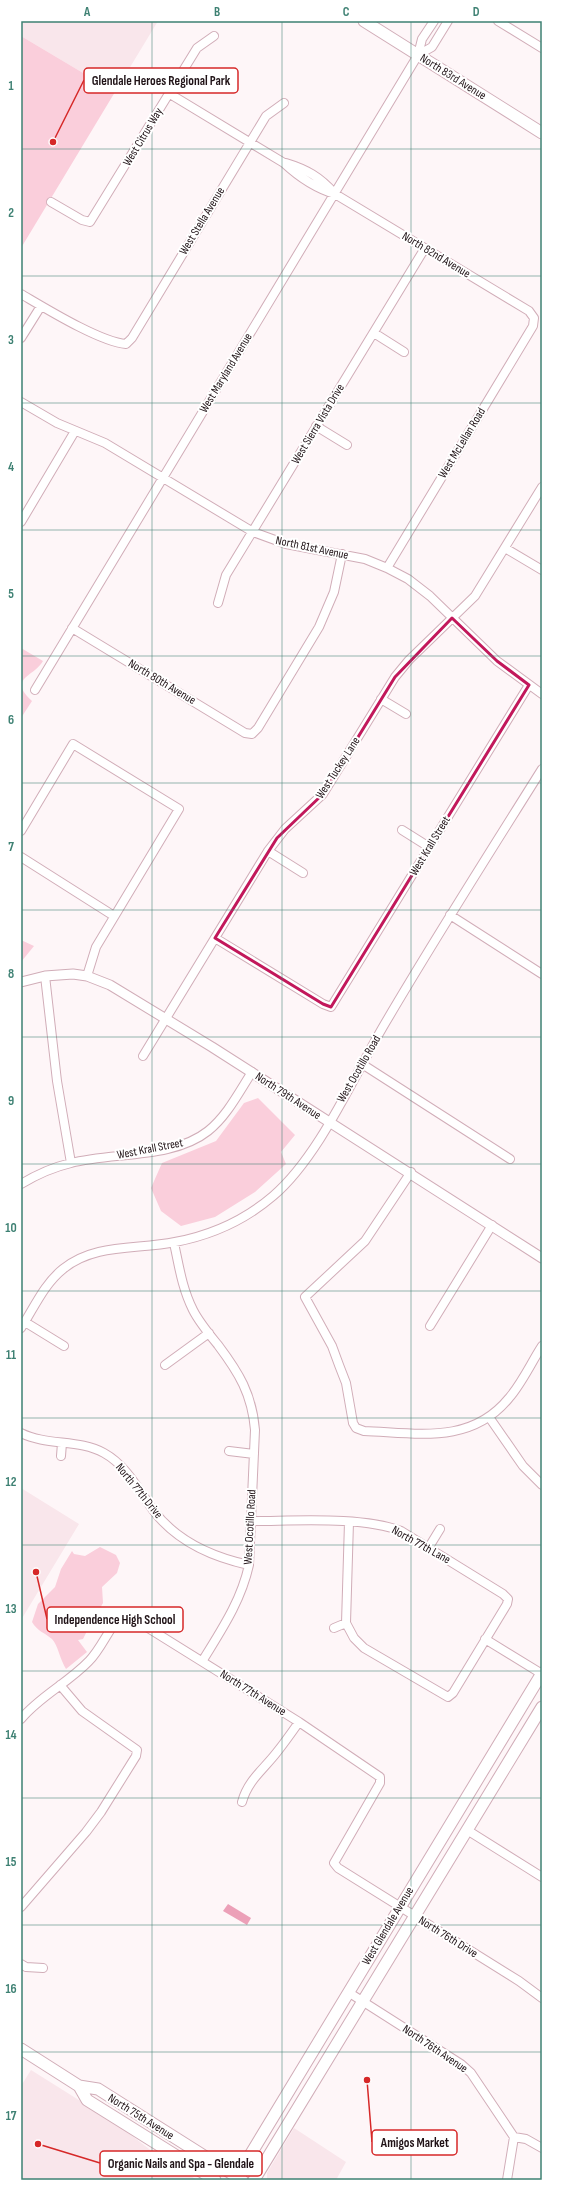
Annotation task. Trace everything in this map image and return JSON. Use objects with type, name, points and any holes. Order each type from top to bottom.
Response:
[{"type":"main road","name":"North 83rd Avenue","points":[[364,21],[542,133]]},
{"type":"main road","name":"West Glendale Avenue","points":[[238,2179],[348,1992],[542,1673]]},
{"type":"main road","name":"West Glendale Avenue","points":[[254,2180],[542,1707]]},
{"type":"main road","name":"North 75th Avenue","points":[[21,2049],[79,2086],[98,2090],[238,2179]]},
{"type":"main road","name":"North 75th Avenue","points":[[79,2086],[87,2100],[215,2180]]},
{"type":"street","name":"West Maryland Avenue","points":[[34,690],[335,194],[418,55],[422,40],[434,21]]},
{"type":"street","name":"West Maryland Avenue","points":[[418,55],[432,47],[448,21]]},
{"type":"street","points":[[498,21],[542,48]]},
{"type":"street","name":"West Citrus Way","points":[[51,202],[82,220],[90,222],[197,48],[214,36]]},
{"type":"street","name":"North 82nd Avenue","points":[[170,94],[284,163],[298,176],[321,190],[335,194],[529,311],[534,318]]},
{"type":"street","name":"West Stella Avenue","points":[[41,306],[117,344],[126,344],[132,338],[266,116],[284,103]]},
{"type":"street","name":"West Sierra Vista Drive","points":[[218,603],[226,575],[425,248]]},
{"type":"street","points":[[21,294],[41,306],[21,338]]},
{"type":"street","name":"West McLellan Road","points":[[387,568],[533,326],[534,318]]},
{"type":"street","points":[[374,333],[404,352]]},
{"type":"street","name":"North 81st Avenue","points":[[21,402],[57,423],[105,443],[253,532],[286,544],[365,559],[387,568],[420,587],[496,662],[542,694]]},
{"type":"street","points":[[316,426],[348,445]]},
{"type":"street","points":[[21,522],[76,431]]},
{"type":"street","name":"West Tuckey Lane","points":[[143,1056],[268,851],[286,829],[323,794],[381,699],[409,660],[475,596],[542,488]]},
{"type":"street","points":[[505,548],[542,570]]},
{"type":"street","name":"North 80th Avenue","points":[[72,628],[245,734],[252,734],[258,728],[319,627],[334,592],[342,554]]},
{"type":"street","name":"West Krall Street","points":[[215,938],[323,1004],[331,1007],[529,685]]},
{"type":"street","points":[[381,699],[406,714]]},
{"type":"street","points":[[21,831],[73,744],[179,809],[92,955],[87,976]]},
{"type":"street","name":"West Ocotillo Road","points":[[203,1660],[236,1605],[244,1586],[249,1565],[255,1430],[253,1408],[245,1386],[227,1357],[193,1311],[183,1288],[174,1242],[221,1229],[256,1209],[274,1195],[303,1162],[329,1122],[450,915],[542,768]]},
{"type":"street","points":[[402,830],[429,847]]},
{"type":"street","points":[[268,851],[303,873]]},
{"type":"street","points":[[21,857],[114,916]]},
{"type":"street","points":[[450,915],[542,974]]},
{"type":"street","name":"North 79th Avenue","points":[[21,982],[45,976],[73,974],[87,976],[110,985],[166,1018],[329,1122],[411,1172],[542,1258]]},
{"type":"street","points":[[45,976],[57,1081],[71,1163]]},
{"type":"street","points":[[362,1064],[510,1159]]},
{"type":"street","name":"West Krall Street","points":[[21,1184],[43,1172],[71,1163],[162,1149],[194,1140],[209,1130],[222,1116],[252,1072]]},
{"type":"street","points":[[411,1172],[365,1241],[305,1297],[334,1352],[346,1383],[353,1423],[356,1428],[364,1431],[450,1433],[464,1430],[489,1417],[510,1397],[542,1346]]},
{"type":"street","points":[[430,1326],[492,1225]]},
{"type":"street","points":[[64,1346],[23,1325],[48,1284],[74,1262],[88,1254],[107,1250],[174,1242]]},
{"type":"street","points":[[165,1364],[209,1333]]},
{"type":"street","points":[[489,1417],[523,1466],[542,1485]]},
{"type":"street","name":"North 77th Drive","points":[[21,1433],[62,1443],[88,1446],[104,1453],[119,1464],[155,1512],[187,1542],[224,1560],[249,1565]]},
{"type":"street","points":[[61,1456],[62,1443]]},
{"type":"street","points":[[229,1451],[254,1454]]},
{"type":"street","name":"North 77th Lane","points":[[252,1521],[349,1522],[388,1526],[401,1531],[429,1547],[508,1599],[486,1639]]},
{"type":"street","points":[[349,1522],[346,1624],[354,1638],[364,1648],[448,1697],[453,1693],[486,1639],[542,1673]]},
{"type":"street","points":[[429,1547],[440,1529]]},
{"type":"street","name":"North 77th Avenue","points":[[60,1685],[97,1652],[119,1617],[123,1614],[203,1660],[299,1722],[380,1777],[380,1783],[334,1863]]},
{"type":"street","points":[[334,1628],[346,1624]]},
{"type":"street","points":[[21,1719],[32,1706],[60,1685],[82,1712],[137,1750],[136,1756],[101,1812],[21,1907]]},
{"type":"street","points":[[242,1802],[245,1790],[255,1776],[277,1753],[299,1722]]},
{"type":"street","points":[[467,1830],[542,1877]]},
{"type":"street","name":"North 76th Drive","points":[[334,1863],[338,1868],[520,1981],[542,1998]]},
{"type":"street","points":[[21,1964],[26,1967],[43,1968]]},
{"type":"street","name":"North 76th Avenue","points":[[348,1992],[461,2064],[471,2073],[514,2137]]},
{"type":"street","points":[[507,2180],[514,2137],[526,2139],[542,2148]]},
{"type":"highlighted area","points":[[452,618],[497,661],[529,685],[331,1007],[323,1004],[215,938],[277,838],[323,794],[395,677]]},
{"type":"shaded area","points":[[21,21],[158,21],[115,92],[21,36]]},
{"type":"shaded area","points":[[21,36],[115,92],[21,248]]},
{"type":"shaded area","points":[[21,648],[43,661],[22,682],[22,687],[25,693],[32,701],[21,718]]},
{"type":"shaded area","points":[[21,940],[34,946],[21,962]]},
{"type":"shaded area","points":[[258,1098],[295,1135],[281,1152],[286,1164],[255,1192],[215,1217],[181,1226],[161,1211],[151,1188],[162,1163],[216,1141],[244,1103]]},
{"type":"shaded area","points":[[21,1488],[79,1524],[21,1620]]},
{"type":"shaded area","points":[[100,1547],[116,1555],[120,1563],[117,1573],[102,1587],[103,1603],[90,1626],[82,1625],[77,1628],[77,1631],[82,1626],[89,1627],[83,1639],[78,1640],[87,1652],[66,1669],[52,1639],[36,1628],[32,1622],[38,1604],[55,1587],[61,1569],[72,1551],[74,1554],[85,1556]]},
{"type":"shaded area","points":[[228,1904],[251,1918],[247,1925],[223,1911]]},
{"type":"shaded area","points":[[31,2070],[117,2124],[149,2149],[197,2180],[21,2180],[21,2086]]},
{"type":"shaded area","points":[[294,2128],[346,2162],[336,2180],[267,2180],[267,2173]]},
{"type":"place","name":"Glendale Heroes Regional Park","points":[[53,142]]},
{"type":"place","name":"Independence High School","points":[[36,1572]]},
{"type":"place","name":"Amigos Market","points":[[367,2080]]},
{"type":"place","name":"Organic Nails and Spa - Glendale","points":[[38,2144]]}]
